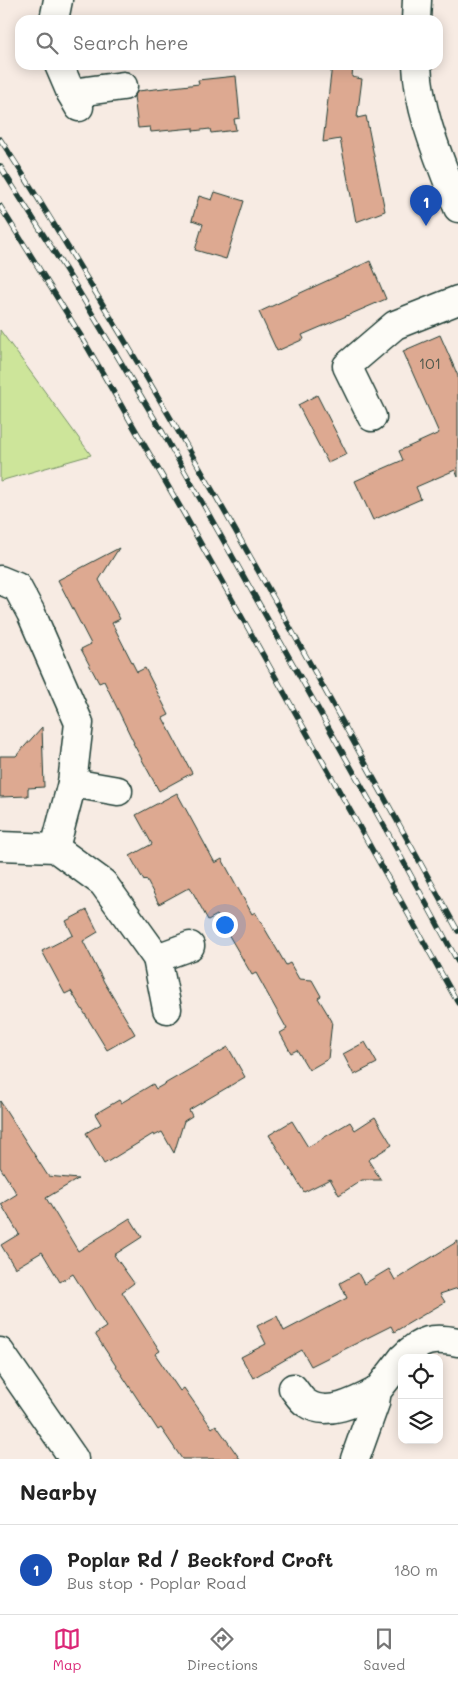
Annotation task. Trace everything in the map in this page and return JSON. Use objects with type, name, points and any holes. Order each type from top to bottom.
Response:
[{"type":"street","points":[[55,15],[58,0]]},
{"type":"street","points":[[416,15],[417,0]]},
{"type":"street","points":[[61,70],[75,100],[123,86]]},
{"type":"street","points":[[417,70],[426,120],[458,208]]},
{"type":"street","points":[[372,417],[347,366],[395,325],[458,300]]},
{"type":"street","points":[[0,580],[16,587],[31,613],[79,723],[72,783],[55,848]]},
{"type":"street","points":[[72,783],[118,791]]},
{"type":"street","points":[[0,846],[55,848],[103,882],[157,958],[167,1009]]},
{"type":"street","points":[[157,958],[190,946]]},
{"type":"street","points":[[407,1354],[416,1345],[425,1341],[434,1339],[458,1342]]},
{"type":"street","points":[[0,1352],[74,1459]]},
{"type":"street","points":[[355,1459],[377,1391],[398,1364]]},
{"type":"street","points":[[293,1388],[306,1403],[323,1409],[360,1400],[377,1391]]},
{"type":"green space","points":[[0,330],[91,455],[0,481]]},
{"type":"building","points":[[331,70],[353,70],[352,77],[362,79],[357,118],[366,116],[385,211],[356,222],[340,139],[323,142]]},
{"type":"building","points":[[236,76],[240,118],[234,119],[236,130],[211,133],[210,129],[193,131],[193,128],[151,132],[150,127],[138,128],[134,96],[138,91],[199,84],[198,80]]},
{"type":"building","points":[[215,192],[244,201],[226,259],[195,250],[203,224],[192,220],[199,196],[212,200]]},
{"type":"building","points":[[370,261],[386,299],[302,335],[304,339],[277,351],[259,312]]},
{"type":"building","points":[[440,335],[458,376],[458,477],[455,470],[416,487],[421,499],[373,520],[355,481],[403,460],[399,451],[439,433],[403,351]]},
{"type":"building","points":[[317,395],[347,454],[328,463],[298,405]]},
{"type":"building","points":[[119,548],[99,580],[120,619],[112,623],[137,672],[145,668],[169,715],[163,718],[192,773],[159,791],[133,743],[104,681],[99,683],[81,649],[91,644],[58,580]]},
{"type":"building","points":[[42,727],[44,787],[28,788],[28,796],[0,797],[0,756],[16,756]]},
{"type":"building","points":[[177,793],[215,863],[222,859],[252,914],[255,912],[286,965],[290,963],[299,979],[312,980],[321,996],[318,998],[332,1021],[328,1059],[309,1070],[297,1050],[291,1053],[280,1033],[287,1029],[256,973],[252,975],[217,915],[208,920],[190,887],[159,904],[146,879],[144,881],[130,856],[152,844],[136,815]]},
{"type":"building","points":[[87,910],[98,932],[83,941],[104,982],[135,1034],[107,1050],[71,991],[65,994],[42,951],[73,935],[66,921]]},
{"type":"building","points":[[365,1042],[377,1063],[354,1075],[343,1054]]},
{"type":"building","points":[[228,1047],[245,1077],[189,1110],[192,1116],[184,1121],[174,1153],[162,1132],[154,1136],[153,1134],[104,1164],[86,1133],[101,1124],[95,1114],[119,1100],[121,1103],[153,1084],[156,1089]]},
{"type":"building","points":[[0,1101],[48,1176],[78,1179],[46,1198],[78,1251],[130,1218],[142,1237],[114,1255],[134,1283],[122,1292],[160,1351],[155,1354],[180,1391],[184,1388],[212,1428],[216,1425],[240,1459],[182,1459],[161,1428],[158,1430],[95,1334],[106,1327],[73,1274],[60,1282],[42,1252],[15,1268],[1,1245],[19,1234],[1,1204],[17,1194],[0,1167]]},
{"type":"building","points":[[375,1117],[392,1145],[368,1160],[381,1180],[362,1180],[339,1195],[330,1179],[304,1192],[269,1135],[292,1121],[308,1147],[350,1122],[355,1130]]},
{"type":"building","points":[[458,1241],[458,1288],[440,1294],[445,1302],[394,1332],[391,1326],[311,1366],[302,1350],[253,1378],[241,1357],[266,1344],[257,1326],[277,1316],[284,1331],[347,1298],[340,1283],[358,1273],[364,1284],[389,1269],[395,1280]]},
{"type":"railway","points":[[0,139],[97,295],[190,452],[281,611],[458,931]]},
{"type":"railway","points":[[0,166],[72,280],[163,433],[389,835],[458,962]]},
{"type":"railway","points":[[0,206],[81,336],[183,512],[458,1003]]},
{"type":"place","name":"Poplar Rd / Beckford Croft","points":[[426,226]]}]
